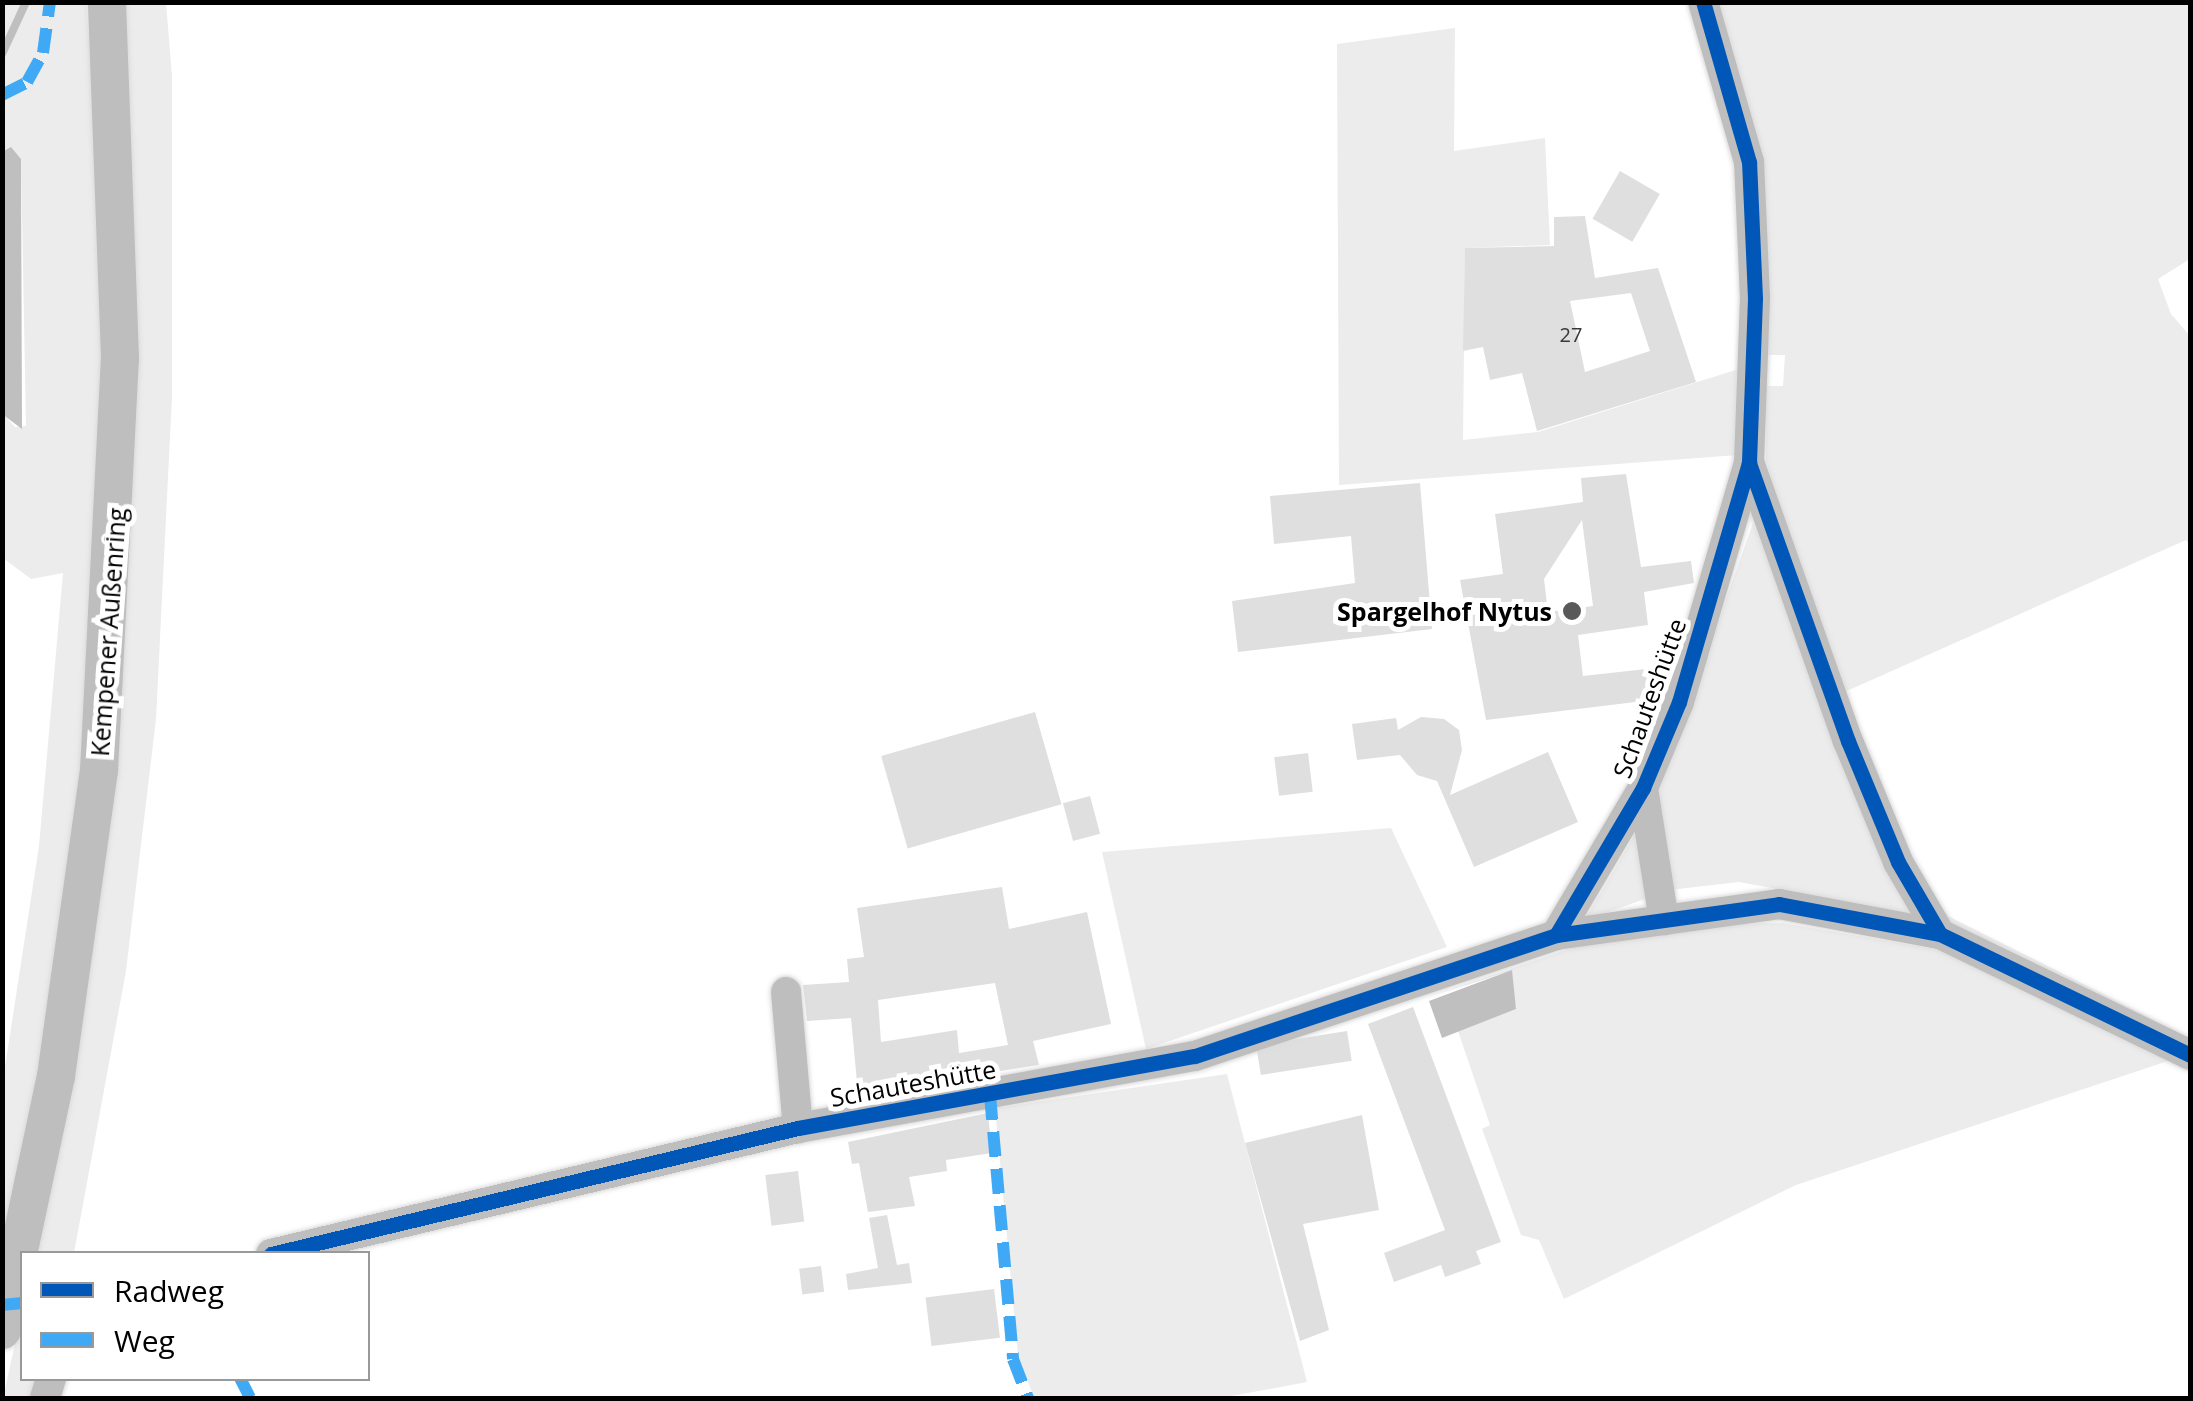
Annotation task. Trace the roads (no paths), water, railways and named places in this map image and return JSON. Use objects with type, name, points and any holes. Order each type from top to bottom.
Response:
[{"type":"main road","name":"Kempener Außenring","points":[[22,1251],[89,864],[114,574],[120,358],[107,2]]},
{"type":"main road","name":"Kempener Außenring","points":[[2,1330],[20,1260]]},
{"type":"street","name":"Schauteshütte","points":[[1556,936],[1643,788],[1679,702],[1749,462],[1755,298],[1748,162],[1703,2]]},
{"type":"street","name":"Schauteshütte","points":[[1749,462],[1848,741],[1898,862],[1940,934]]},
{"type":"street","name":"Schauteshütte","points":[[1643,788],[1664,920]]},
{"type":"street","name":"Schauteshütte","points":[[284,1251],[798,1128],[1195,1056],[1556,936],[1779,904],[1940,934],[2190,1054]]},
{"type":"street","points":[[786,992],[798,1128]]},
{"type":"waterway","points":[[2,54],[26,2]]},
{"type":"place","name":"Spargelhof Nytus","points":[[1572,611]]}]
